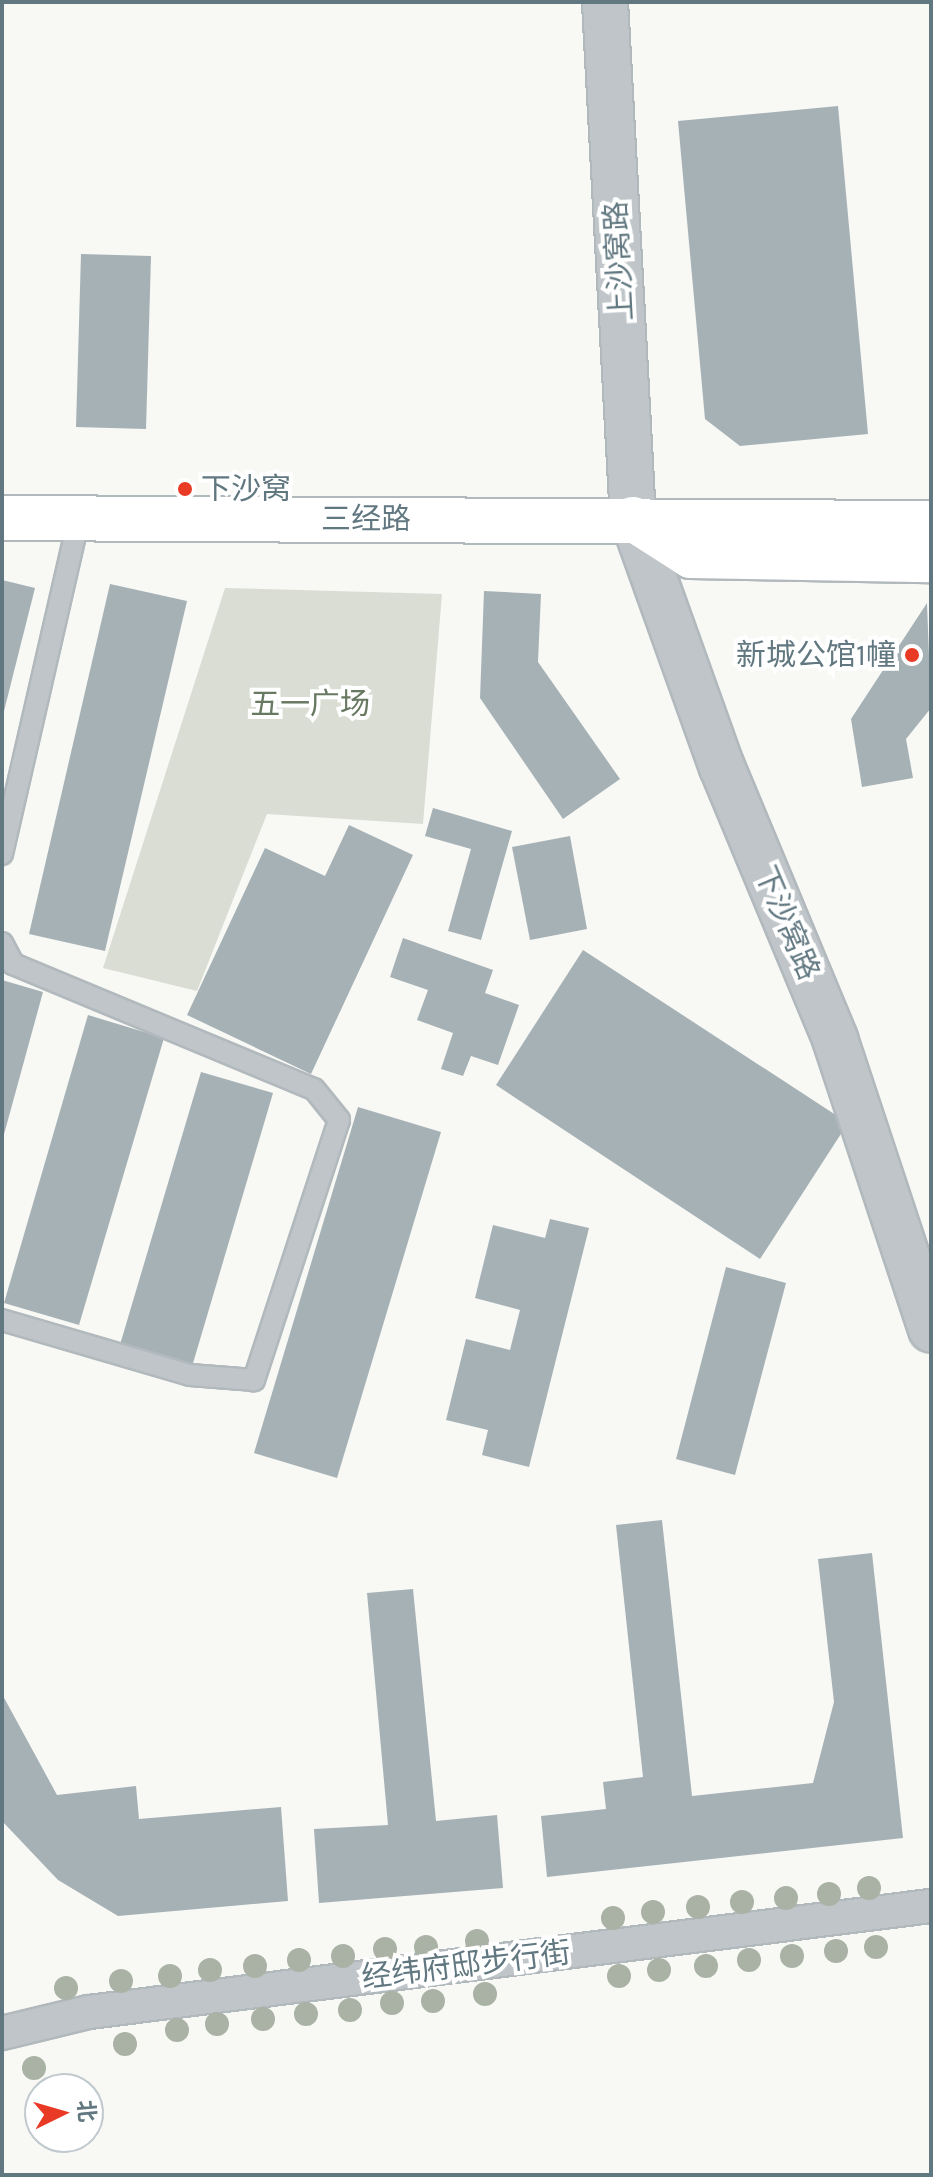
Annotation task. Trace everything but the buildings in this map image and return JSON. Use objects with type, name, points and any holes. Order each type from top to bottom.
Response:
[{"type":"main road","name":"三经路","points":[[2,518],[931,523]]},
{"type":"main road","points":[[633,519],[691,556],[931,560]]},
{"type":"street","name":"上沙窝路","points":[[605,2],[633,519]]},
{"type":"street","name":"下沙窝路","points":[[633,519],[722,767],[835,1039],[931,1330]]},
{"type":"street","name":"经纬府邸步行街","points":[[2,2033],[89,2012],[931,1906]]},
{"type":"lane","points":[[2,854],[79,518]]},
{"type":"lane","points":[[2,943],[13,964],[314,1089],[339,1120],[254,1380],[190,1375],[2,1320]]},
{"type":"green space","name":"五一广场","points":[[225,588],[442,594],[423,824],[267,814],[197,991],[103,968]]},
{"type":"place","name":"下沙窝","points":[[185,489]]},
{"type":"place","name":"新城公馆1幢","points":[[912,655]]}]
